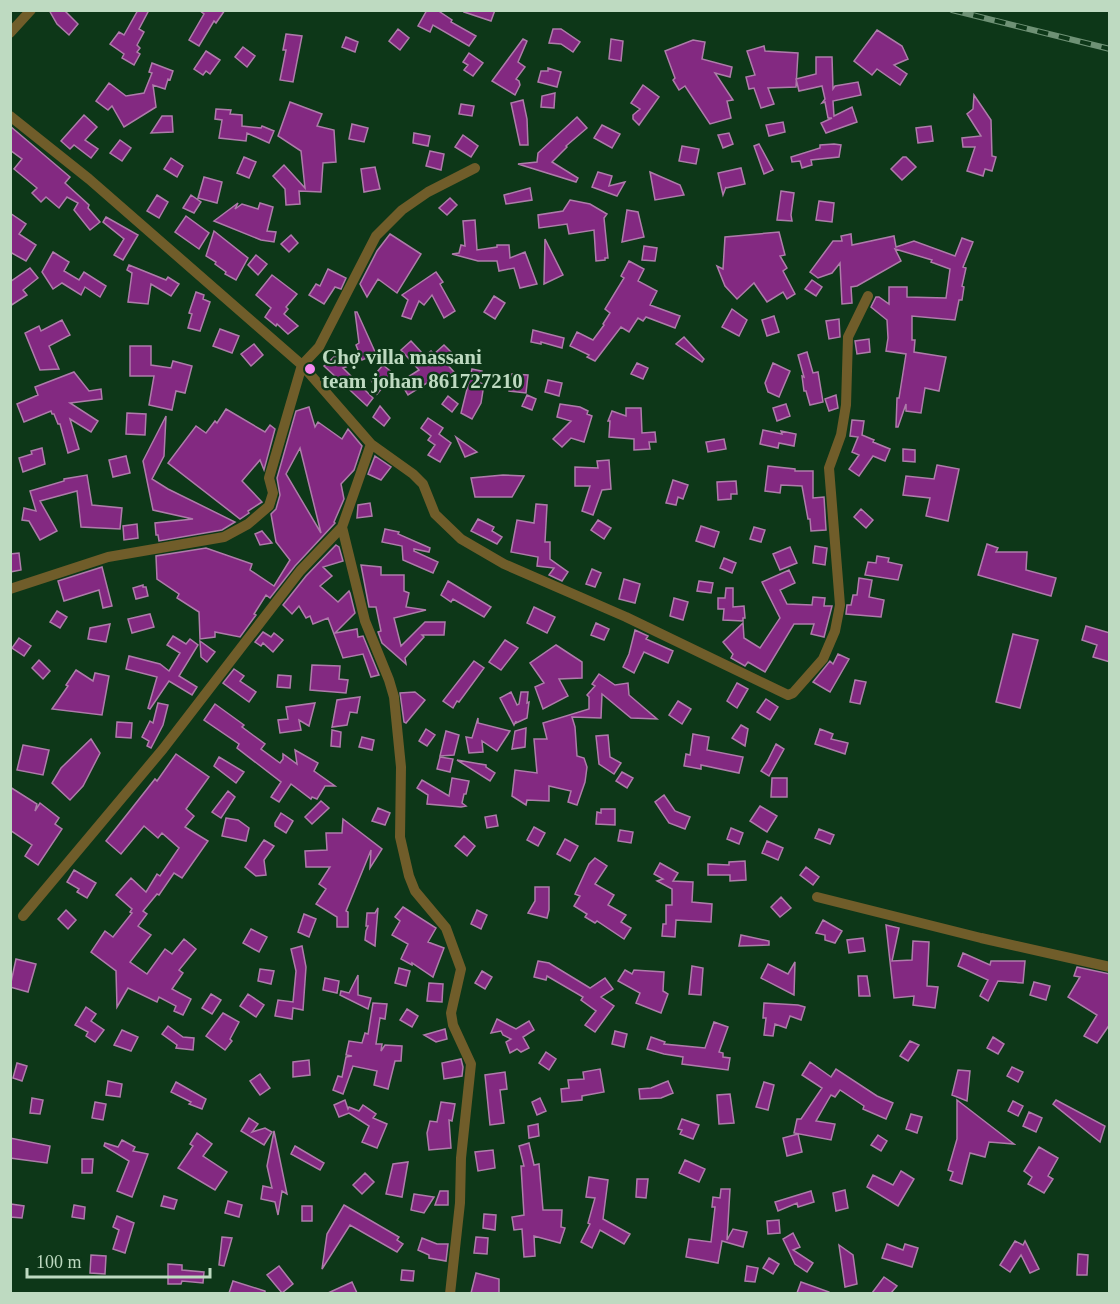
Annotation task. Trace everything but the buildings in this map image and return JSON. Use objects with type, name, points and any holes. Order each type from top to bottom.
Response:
[{"type":"street","points":[[10,33],[31,10]]},
{"type":"street","points":[[10,116],[89,179],[302,365],[370,444],[413,474],[423,484],[435,514],[462,539],[504,564],[626,617],[788,695],[794,693],[823,659],[835,631],[840,605],[829,468],[841,435],[846,405],[848,337],[868,296]]},
{"type":"street","points":[[10,589],[108,557],[224,537],[248,524],[269,506],[273,493],[268,478],[302,365],[319,347],[376,236],[402,210],[420,197],[475,168]]},
{"type":"street","points":[[24,916],[163,749],[293,580],[342,527],[370,444]]},
{"type":"street","points":[[342,527],[364,621],[394,697],[401,767],[400,837],[409,876],[420,899],[446,928],[461,969],[451,1013],[453,1025],[471,1064],[450,1293]]},
{"type":"street","points":[[817,897],[1110,967]]},
{"type":"railway","points":[[952,10],[1110,49]]},
{"type":"place","name":"Chợ villa massani team johan 861727210","points":[[310,369]]}]
